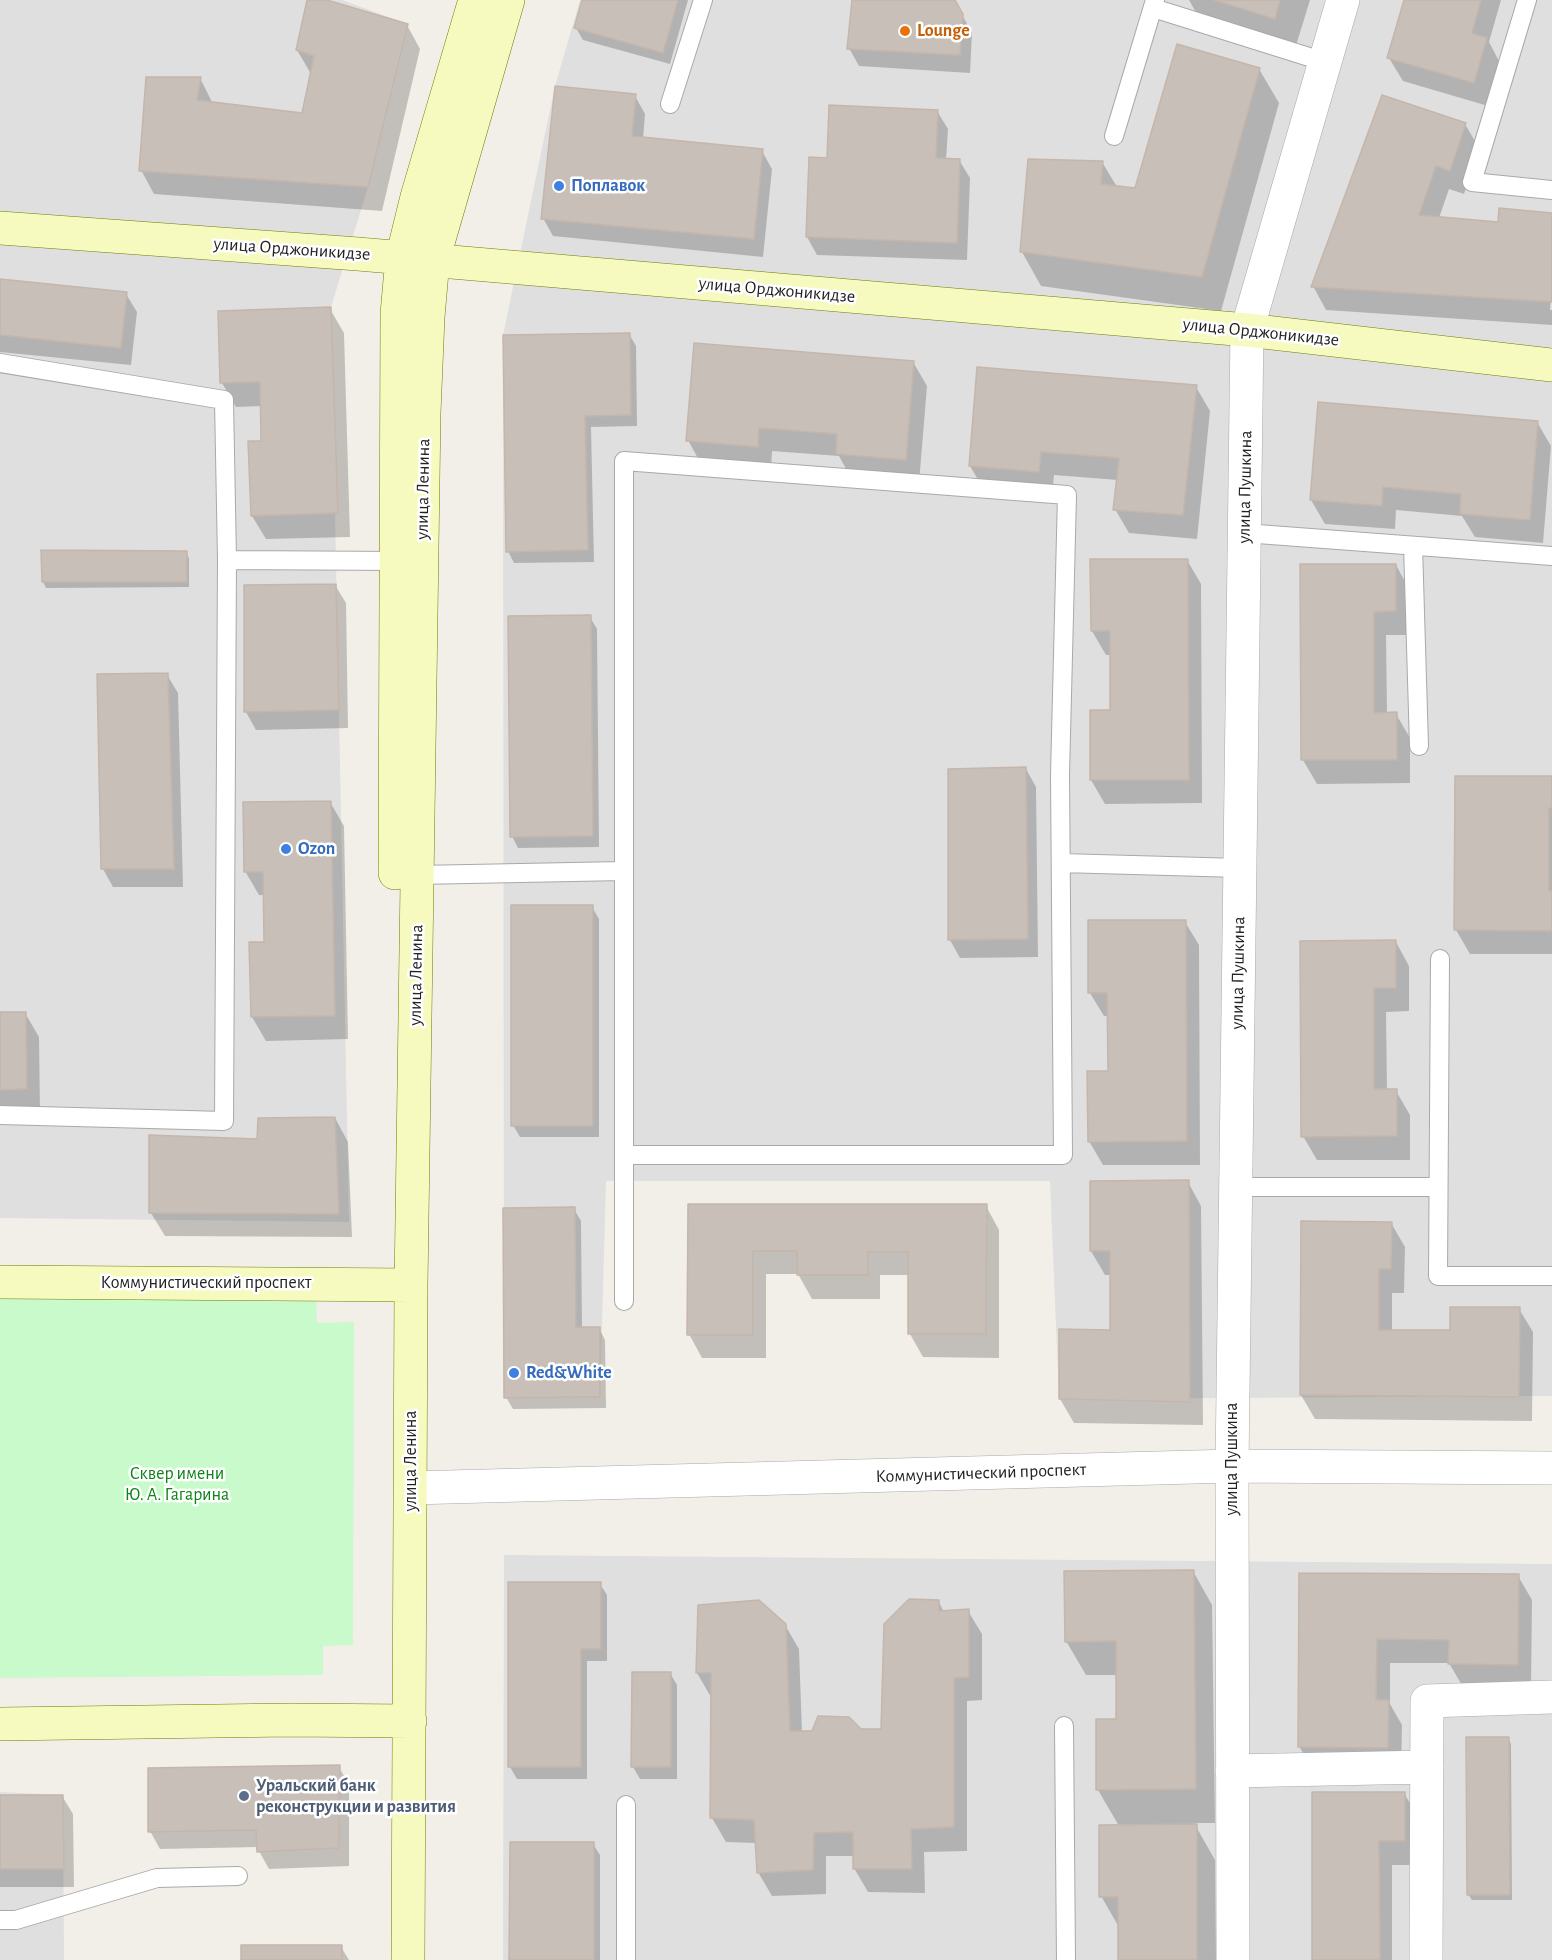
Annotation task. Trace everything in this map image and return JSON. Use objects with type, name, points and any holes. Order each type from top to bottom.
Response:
[{"type":"main road","points":[[417,259],[417,197],[475,0]]},
{"type":"main road","name":"улица Ленина","points":[[408,1960],[399,1721],[411,1488],[401,1285],[409,560],[424,413],[417,259],[508,0]]},
{"type":"main road","name":"улица Орджоникидзе","points":[[0,228],[417,259],[1247,330],[1552,365]]},
{"type":"main road","name":"Коммунистический проспект","points":[[0,1282],[401,1285]]},
{"type":"main road","points":[[390,1960],[399,1721],[401,1285]]},
{"type":"main road","points":[[0,1724],[399,1721]]},
{"type":"street","name":"улица Пушкина","points":[[1233,1960],[1232,1466],[1247,330],[1343,0]]},
{"type":"street","name":"Коммунистический проспект","points":[[411,1488],[1232,1466],[1552,1468]]},
{"type":"street","points":[[1426,1960],[1426,1701],[1552,1697]]},
{"type":"street","points":[[1232,1771],[1426,1767]]},
{"type":"lane","points":[[670,104],[703,0]]},
{"type":"lane","points":[[1527,0],[1472,182],[1552,190]]},
{"type":"lane","points":[[1114,136],[1154,4],[1325,62]]},
{"type":"lane","points":[[0,363],[224,400],[227,561],[224,1121],[0,1115]]},
{"type":"lane","points":[[624,1155],[1063,1155],[1060,764],[1067,495],[624,461],[624,871],[624,1155],[624,1301]]},
{"type":"lane","points":[[1244,533],[1552,556]]},
{"type":"lane","points":[[1413,546],[1419,746]]},
{"type":"lane","points":[[227,561],[409,560]]},
{"type":"lane","points":[[1060,863],[1240,868]]},
{"type":"lane","points":[[406,875],[624,871]]},
{"type":"lane","points":[[1440,959],[1438,1276],[1552,1276]]},
{"type":"lane","points":[[1235,1187],[1438,1187]]},
{"type":"lane","points":[[1064,1726],[1066,1960]]},
{"type":"lane","points":[[626,1805],[626,1960]]},
{"type":"lane","points":[[0,1920],[15,1920],[157,1878],[238,1876]]},
{"type":"shaded area","points":[[0,0],[342,0],[408,24],[368,187],[331,307],[349,1222],[0,1218]]},
{"type":"shaded area","points":[[580,0],[1552,0],[1552,1396],[1059,1399],[1050,1181],[606,1181],[600,1397],[504,1398],[503,335],[555,86]]},
{"type":"shaded area","points":[[504,1555],[1552,1564],[1552,1960],[503,1960]]},
{"type":"shaded area","points":[[0,1792],[63,1795],[64,1960],[0,1960]]},
{"type":"green space","name":"Сквер имени Ю. А. Гагарина","points":[[316,1296],[317,1323],[354,1322],[353,1645],[323,1646],[323,1675],[0,1678],[0,1299]]},
{"type":"building","points":[[307,0],[327,0],[408,24],[368,187],[139,171],[146,77],[201,77],[197,100],[302,113],[314,56],[296,50]]},
{"type":"building","points":[[582,0],[678,0],[663,53],[574,28]]},
{"type":"building","name":"Lounge","points":[[852,0],[955,0],[963,14],[960,55],[847,49]]},
{"type":"building","points":[[1214,0],[1280,0],[1275,19]]},
{"type":"building","points":[[1404,0],[1481,0],[1472,33],[1487,38],[1474,83],[1387,58]]},
{"type":"building","points":[[1177,44],[1260,68],[1202,277],[1020,252],[1028,159],[1103,161],[1101,184],[1135,188]]},
{"type":"building","points":[[555,86],[636,94],[632,136],[763,149],[754,239],[541,219]]},
{"type":"building","points":[[1382,95],[1466,123],[1450,171],[1436,166],[1419,215],[1498,222],[1499,208],[1552,213],[1552,302],[1311,287]]},
{"type":"building","points":[[829,105],[938,110],[936,158],[960,159],[957,243],[806,237],[809,157],[827,158]]},
{"type":"building","points":[[0,279],[127,292],[121,348],[0,335]]},
{"type":"building","points":[[331,307],[338,513],[251,516],[248,441],[261,441],[260,382],[220,383],[218,311]]},
{"type":"building","points":[[630,333],[631,415],[585,416],[588,550],[506,552],[503,335]]},
{"type":"building","points":[[694,343],[914,361],[906,460],[836,454],[837,434],[759,428],[758,447],[686,441]]},
{"type":"building","points":[[977,367],[1197,385],[1183,515],[1113,510],[1119,458],[1041,452],[1039,472],[969,466]]},
{"type":"building","points":[[1318,402],[1538,421],[1530,520],[1460,514],[1461,494],[1383,487],[1382,506],[1310,500]]},
{"type":"building","points":[[41,550],[187,551],[187,582],[42,582]]},
{"type":"building","points":[[1090,559],[1188,559],[1189,780],[1090,780],[1090,710],[1110,710],[1110,631],[1091,631]]},
{"type":"building","points":[[1300,564],[1396,564],[1396,611],[1374,612],[1374,713],[1397,712],[1397,760],[1301,760]]},
{"type":"building","points":[[336,584],[339,710],[244,712],[244,585]]},
{"type":"building","points":[[591,615],[593,836],[510,837],[508,616]]},
{"type":"building","points":[[168,673],[174,869],[101,869],[97,674]]},
{"type":"building","points":[[1026,767],[1028,939],[948,940],[948,769]]},
{"type":"building","points":[[1455,776],[1552,776],[1552,808],[1549,808],[1549,891],[1552,891],[1552,931],[1454,930]]},
{"type":"building","points":[[331,801],[335,1016],[251,1017],[249,942],[264,942],[263,872],[244,872],[243,802]]},
{"type":"building","points":[[511,905],[593,905],[593,1126],[511,1126]]},
{"type":"building","points":[[1088,920],[1186,920],[1187,1141],[1088,1142],[1087,1071],[1108,1071],[1107,993],[1088,993]]},
{"type":"building","points":[[1396,940],[1396,988],[1374,988],[1374,1089],[1397,1089],[1397,1136],[1301,1137],[1300,941]]},
{"type":"building","points":[[0,1012],[26,1012],[27,1089],[0,1090]]},
{"type":"building","points":[[335,1117],[339,1214],[149,1213],[149,1135],[257,1139],[258,1118]]},
{"type":"building","points":[[1189,1180],[1190,1402],[1059,1399],[1059,1329],[1110,1330],[1110,1251],[1090,1251],[1090,1181]]},
{"type":"building","points":[[688,1204],[987,1204],[986,1334],[908,1334],[908,1252],[868,1252],[868,1275],[797,1275],[797,1251],[753,1251],[753,1335],[687,1335]]},
{"type":"building","points":[[575,1207],[576,1327],[600,1327],[600,1397],[504,1398],[503,1208]]},
{"type":"building","points":[[1301,1221],[1392,1222],[1391,1269],[1379,1269],[1379,1330],[1450,1330],[1450,1307],[1520,1307],[1519,1397],[1300,1395]]},
{"type":"building","points":[[1194,1570],[1196,1789],[1096,1790],[1096,1719],[1116,1719],[1116,1641],[1065,1642],[1064,1571]]},
{"type":"building","points":[[1299,1573],[1519,1574],[1518,1665],[1448,1664],[1449,1640],[1377,1639],[1376,1700],[1389,1700],[1388,1748],[1298,1747]]},
{"type":"building","points":[[508,1582],[601,1582],[601,1649],[581,1649],[581,1767],[508,1767]]},
{"type":"building","points":[[909,1599],[939,1600],[939,1611],[969,1609],[969,1677],[954,1678],[954,1827],[911,1829],[912,1869],[853,1869],[853,1832],[814,1833],[813,1870],[757,1873],[754,1820],[710,1818],[711,1673],[696,1673],[698,1605],[759,1600],[786,1624],[790,1731],[812,1731],[818,1716],[849,1717],[861,1729],[881,1729],[884,1624]]},
{"type":"building","points":[[632,1672],[671,1672],[671,1767],[631,1767]]},
{"type":"building","points":[[1466,1737],[1509,1737],[1510,1895],[1467,1895]]},
{"type":"building","points":[[340,1765],[339,1848],[257,1852],[256,1830],[148,1832],[148,1768]]},
{"type":"building","points":[[1312,1792],[1405,1792],[1405,1841],[1379,1841],[1380,1960],[1312,1960]]},
{"type":"building","points":[[0,1795],[63,1795],[64,1869],[0,1869]]},
{"type":"building","points":[[1197,1824],[1197,1960],[1118,1960],[1118,1897],[1099,1897],[1099,1825]]},
{"type":"building","points":[[510,1842],[594,1842],[594,1960],[509,1960]]},
{"type":"building","points":[[241,1945],[342,1945],[342,1960],[241,1960]]},
{"type":"place","name":"Lounge","points":[[905,31]]},
{"type":"place","name":"Поплавок","points":[[559,186]]},
{"type":"place","name":"Ozon","points":[[286,849]]},
{"type":"place","name":"Red&White","points":[[514,1373]]},
{"type":"place","name":"Уральский банк реконструкции и развития","points":[[244,1796]]}]
